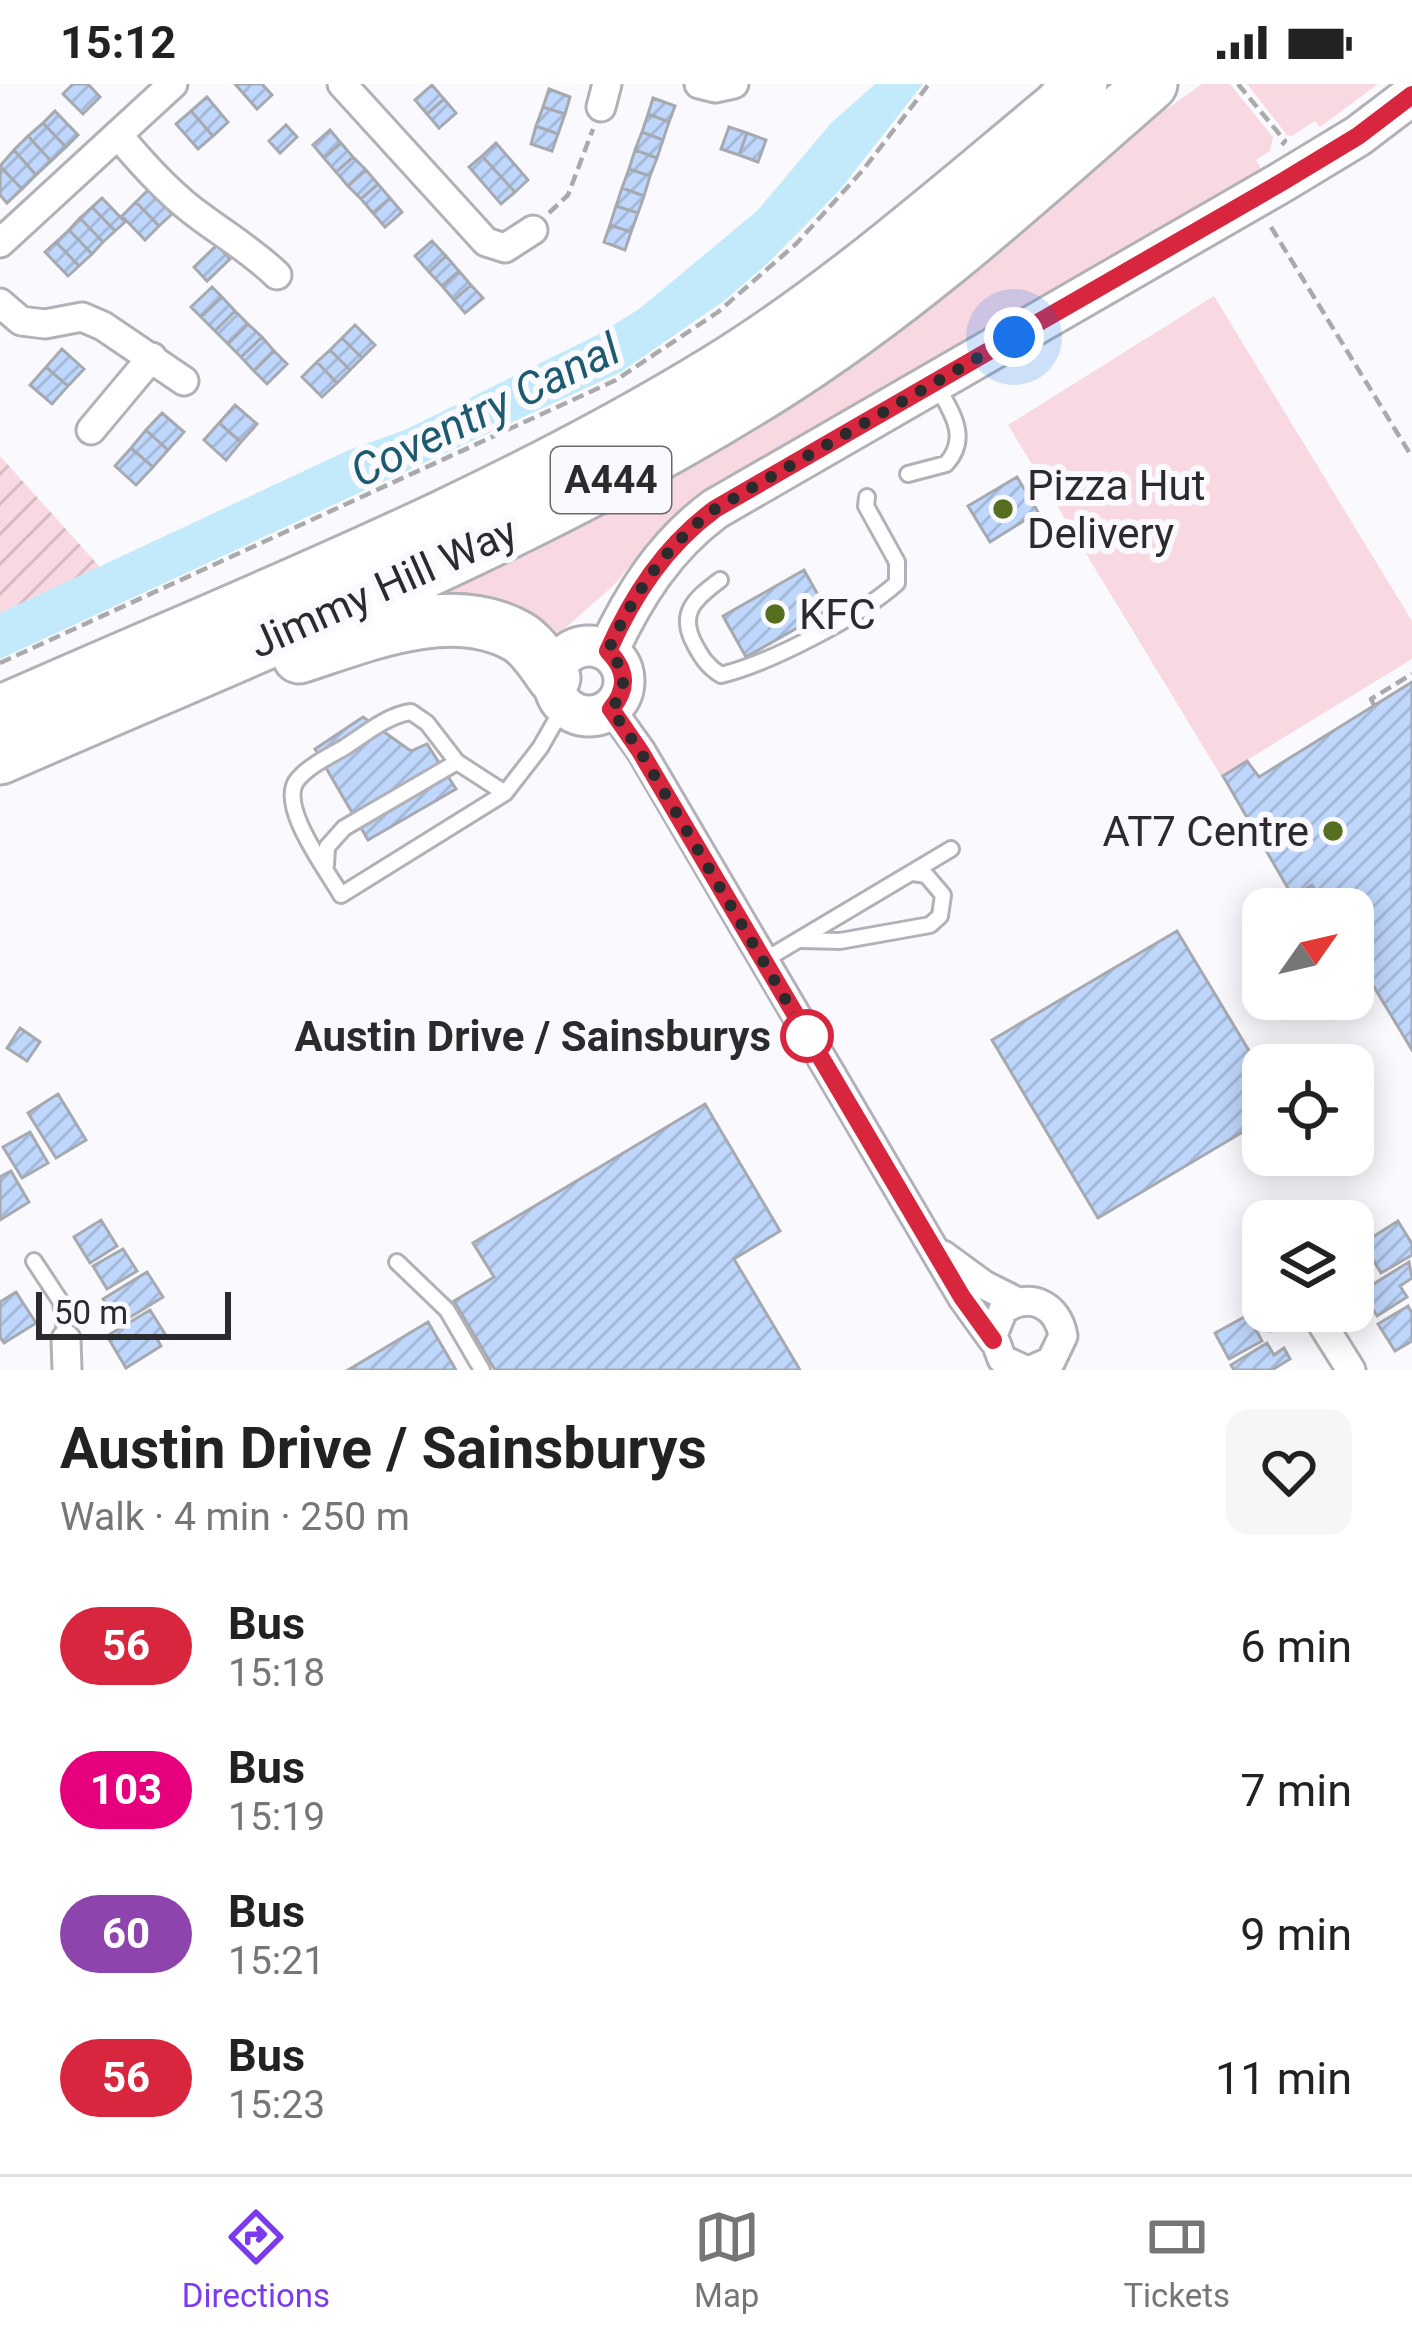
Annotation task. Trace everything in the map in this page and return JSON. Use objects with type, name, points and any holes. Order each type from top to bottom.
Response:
[{"type":"highway","name":"Jimmy Hill Way","points":[[0,712],[340,562],[572,454],[642,414],[719,369],[823,297],[1081,84]]},
{"type":"highway","name":"Jimmy Hill Way","points":[[0,758],[508,532],[668,451],[772,387],[926,280],[1151,84]]},
{"type":"highway","points":[[54,734],[365,636],[444,620],[515,634],[529,645],[558,692]]},
{"type":"street","points":[[0,243],[173,84]]},
{"type":"street","points":[[342,84],[487,242],[505,248],[543,220]]},
{"type":"street","points":[[700,84],[716,88],[734,84]]},
{"type":"street","points":[[608,651],[657,564],[683,532],[715,509],[1287,178],[1391,114],[1412,95]]},
{"type":"street","points":[[119,136],[199,216],[240,240],[277,275]]},
{"type":"street","points":[[0,303],[21,321],[45,324],[82,317],[152,357],[184,382]]},
{"type":"street","points":[[91,430],[152,357]]},
{"type":"street","points":[[588,646],[608,651],[623,671],[624,682],[611,709],[582,716],[558,692],[565,655],[588,646]]},
{"type":"street","points":[[611,709],[640,751],[935,1249],[993,1340],[998,1353],[1019,1369],[1056,1356],[1061,1327],[1044,1304],[1018,1302],[984,1286],[935,1249]]},
{"type":"street","points":[[993,1340],[999,1316],[1018,1302]]},
{"type":"street","points":[[1327,1332],[1351,1370]]},
{"type":"street","points":[[66,1339],[68,1370]]},
{"type":"lane","points":[[908,474],[946,464],[960,441],[958,426],[934,382]]},
{"type":"lane","points":[[720,580],[688,611],[686,627],[708,667],[721,675],[750,668],[896,583],[897,562],[866,506],[867,497]]},
{"type":"lane","points":[[505,793],[457,762],[427,723],[410,712],[309,769],[296,781],[291,805],[341,895],[505,793],[540,748],[558,692]]},
{"type":"lane","points":[[327,870],[325,857],[332,838],[457,762]]},
{"type":"lane","points":[[763,961],[951,849]]},
{"type":"lane","points":[[800,940],[840,940],[930,925],[940,916],[943,895],[926,874],[913,873]]},
{"type":"lane","points":[[34,1261],[61,1302],[66,1339]]},
{"type":"lane","points":[[397,1262],[447,1310],[482,1370]]},
{"type":"path","points":[[0,663],[616,380],[718,312],[796,244],[853,182],[928,84]]},
{"type":"path","points":[[1238,84],[1285,141],[1272,156],[1287,178]]},
{"type":"path","points":[[543,220],[568,195],[604,96]]},
{"type":"path","points":[[1269,224],[1412,457]]},
{"type":"path","points":[[1374,705],[1371,699],[1412,674]]},
{"type":"shaded area","points":[[1202,84],[1230,84],[1273,137],[1270,151],[1256,160],[1261,169],[706,491],[669,520],[613,586],[547,644],[399,603],[1158,100],[1167,109]]},
{"type":"shaded area","points":[[1247,84],[1378,84],[1320,127],[1315,121],[1292,136]]},
{"type":"shaded area","points":[[1214,296],[1412,621],[1412,659],[1221,776],[1008,425]]},
{"type":"shaded area","points":[[0,456],[100,567],[0,613]]},
{"type":"water","name":"Coventry Canal","points":[[875,84],[923,84],[839,191],[767,264],[724,301],[621,372],[0,659],[0,613],[351,449],[405,430],[597,335],[639,309],[758,210],[831,123]]},
{"type":"building","points":[[73,84],[88,84],[100,97],[83,114],[63,94]]},
{"type":"building","points":[[235,84],[262,84],[272,95],[257,109]]},
{"type":"building","points":[[432,85],[444,99],[427,114],[415,100]]},
{"type":"building","points":[[549,89],[570,97],[565,114],[543,107]]},
{"type":"building","points":[[207,97],[228,122],[213,136],[191,111]]},
{"type":"building","points":[[653,98],[675,106],[669,122],[648,114]]},
{"type":"building","points":[[444,99],[456,113],[439,128],[427,114]]},
{"type":"building","points":[[543,107],[565,114],[558,134],[536,126]]},
{"type":"building","points":[[55,111],[78,135],[66,147],[43,123]]},
{"type":"building","points":[[191,111],[213,136],[198,149],[176,124]]},
{"type":"building","points":[[648,114],[669,122],[663,140],[642,132]]},
{"type":"building","points":[[43,123],[66,147],[51,161],[28,136]]},
{"type":"building","points":[[286,125],[297,137],[280,153],[269,141]]},
{"type":"building","points":[[536,126],[558,134],[552,151],[531,144]]},
{"type":"building","points":[[729,127],[747,133],[739,155],[721,149]]},
{"type":"building","points":[[330,130],[341,143],[324,158],[313,145]]},
{"type":"building","points":[[642,132],[663,140],[657,158],[635,150]]},
{"type":"building","points":[[747,133],[766,140],[758,162],[739,155]]},
{"type":"building","points":[[28,136],[51,161],[36,175],[14,150]]},
{"type":"building","points":[[341,143],[353,157],[336,172],[324,158]]},
{"type":"building","points":[[496,143],[528,180],[515,192],[482,156]]},
{"type":"building","points":[[14,150],[36,175],[22,189],[0,166]]},
{"type":"building","points":[[635,150],[657,158],[650,176],[629,169]]},
{"type":"building","points":[[482,156],[515,192],[501,204],[469,167]]},
{"type":"building","points":[[353,157],[366,170],[348,186],[336,172]]},
{"type":"building","points":[[0,166],[22,189],[7,203],[0,195]]},
{"type":"building","points":[[629,169],[650,176],[644,196],[622,188]]},
{"type":"building","points":[[366,170],[378,184],[361,199],[348,186]]},
{"type":"building","points":[[378,184],[390,198],[373,213],[361,199]]},
{"type":"building","points":[[622,188],[644,196],[638,213],[616,206]]},
{"type":"building","points":[[148,190],[172,214],[159,226],[136,202]]},
{"type":"building","points":[[102,198],[125,222],[115,231],[92,207]]},
{"type":"building","points":[[390,198],[402,212],[385,227],[373,213]]},
{"type":"building","points":[[136,202],[159,226],[145,240],[122,216]]},
{"type":"building","points":[[616,206],[638,213],[631,232],[610,225]]},
{"type":"building","points":[[92,207],[115,231],[103,242],[80,218]]},
{"type":"building","points":[[80,218],[103,242],[92,254],[69,230]]},
{"type":"building","points":[[610,225],[631,232],[625,250],[604,242]]},
{"type":"building","points":[[69,230],[92,254],[79,266],[56,242]]},
{"type":"building","points":[[432,241],[446,256],[429,272],[415,256]]},
{"type":"building","points":[[56,242],[79,266],[68,276],[45,252]]},
{"type":"building","points":[[217,245],[230,259],[207,281],[194,267]]},
{"type":"building","points":[[446,256],[459,271],[442,286],[429,272]]},
{"type":"building","points":[[459,271],[471,285],[454,300],[442,286]]},
{"type":"building","points":[[471,285],[483,298],[465,313],[454,300]]},
{"type":"building","points":[[212,287],[222,297],[201,317],[191,307]]},
{"type":"building","points":[[222,297],[235,311],[215,331],[201,317]]},
{"type":"building","points":[[235,311],[248,324],[228,344],[215,331]]},
{"type":"building","points":[[248,324],[262,337],[241,357],[228,344]]},
{"type":"building","points":[[355,325],[375,345],[362,358],[342,338]]},
{"type":"building","points":[[262,337],[274,351],[254,371],[241,357]]},
{"type":"building","points":[[342,338],[362,358],[350,370],[330,350]]},
{"type":"building","points":[[62,349],[84,369],[68,386],[46,367]]},
{"type":"building","points":[[330,350],[350,370],[337,383],[317,362]]},
{"type":"building","points":[[274,351],[287,364],[267,384],[254,371]]},
{"type":"building","points":[[317,362],[337,383],[322,397],[302,377]]},
{"type":"building","points":[[46,367],[68,386],[52,404],[30,385]]},
{"type":"building","points":[[235,405],[257,424],[241,442],[219,423]]},
{"type":"building","points":[[162,413],[184,432],[168,450],[146,430]]},
{"type":"building","points":[[219,423],[241,442],[226,460],[204,440]]},
{"type":"building","points":[[146,430],[168,450],[153,467],[131,448]]},
{"type":"building","points":[[131,448],[153,467],[136,485],[115,466]]},
{"type":"building","name":"Pizza Hut Delivery","points":[[1017,477],[1038,512],[990,542],[968,506]]},
{"type":"building","name":"KFC","points":[[804,570],[827,611],[746,657],[723,616]]},
{"type":"building","name":"AT7 Centre","points":[[1412,682],[1412,1050],[1374,987],[1374,888],[1288,888],[1223,776],[1247,761],[1259,777]]},
{"type":"building","points":[[363,717],[411,751],[427,744],[456,789],[368,840],[315,749]]},
{"type":"building","points":[[1177,931],[1245,1044],[1242,1132],[1098,1218],[992,1040]]},
{"type":"building","points":[[20,1028],[40,1042],[27,1061],[7,1048]]},
{"type":"building","points":[[58,1094],[86,1140],[56,1158],[28,1113]]},
{"type":"building","points":[[705,1104],[780,1231],[734,1259],[800,1370],[495,1370],[454,1301],[494,1277],[473,1243]]},
{"type":"building","points":[[30,1132],[48,1163],[22,1178],[3,1147]]},
{"type":"building","points":[[11,1171],[29,1202],[0,1220],[0,1177]]},
{"type":"building","points":[[101,1220],[117,1246],[90,1263],[74,1237]]},
{"type":"building","points":[[1398,1221],[1412,1244],[1412,1255],[1381,1273],[1374,1261],[1374,1236]]},
{"type":"building","points":[[123,1249],[137,1271],[107,1289],[93,1266]]},
{"type":"building","points":[[1409,1262],[1412,1278],[1400,1286],[1407,1297],[1377,1316],[1374,1284]]},
{"type":"building","points":[[147,1272],[163,1297],[119,1324],[103,1299]]},
{"type":"building","points":[[16,1292],[36,1323],[4,1343],[0,1302]]},
{"type":"building","points":[[1408,1306],[1412,1341],[1395,1351],[1378,1324]]},
{"type":"building","points":[[150,1310],[165,1334],[157,1339],[161,1346],[126,1368],[107,1336]]},
{"type":"building","points":[[1242,1318],[1242,1332],[1257,1332],[1262,1341],[1229,1359],[1215,1333]]},
{"type":"building","points":[[428,1322],[456,1370],[348,1370]]},
{"type":"building","points":[[1267,1343],[1274,1355],[1284,1348],[1290,1359],[1272,1370],[1234,1370],[1231,1365]]},
{"type":"bus line","name":"56","points":[[993,1340],[962,1297],[626,727],[611,709],[624,682],[618,660],[608,651],[657,564],[683,532],[715,509],[1282,182],[1391,114],[1412,95]]},
{"type":"place","name":"Pizza Hut Delivery","points":[[1003,509]]},
{"type":"place","name":"KFC","points":[[775,614]]},
{"type":"place","name":"AT7 Centre","points":[[1333,831]]},
{"type":"place","name":"Austin Drive / Sainsburys","points":[[807,1036]]},
{"type":"route","points":[[807,1036],[626,727],[611,709],[624,682],[618,660],[608,651],[657,564],[683,532],[842,434],[1014,337]]}]
